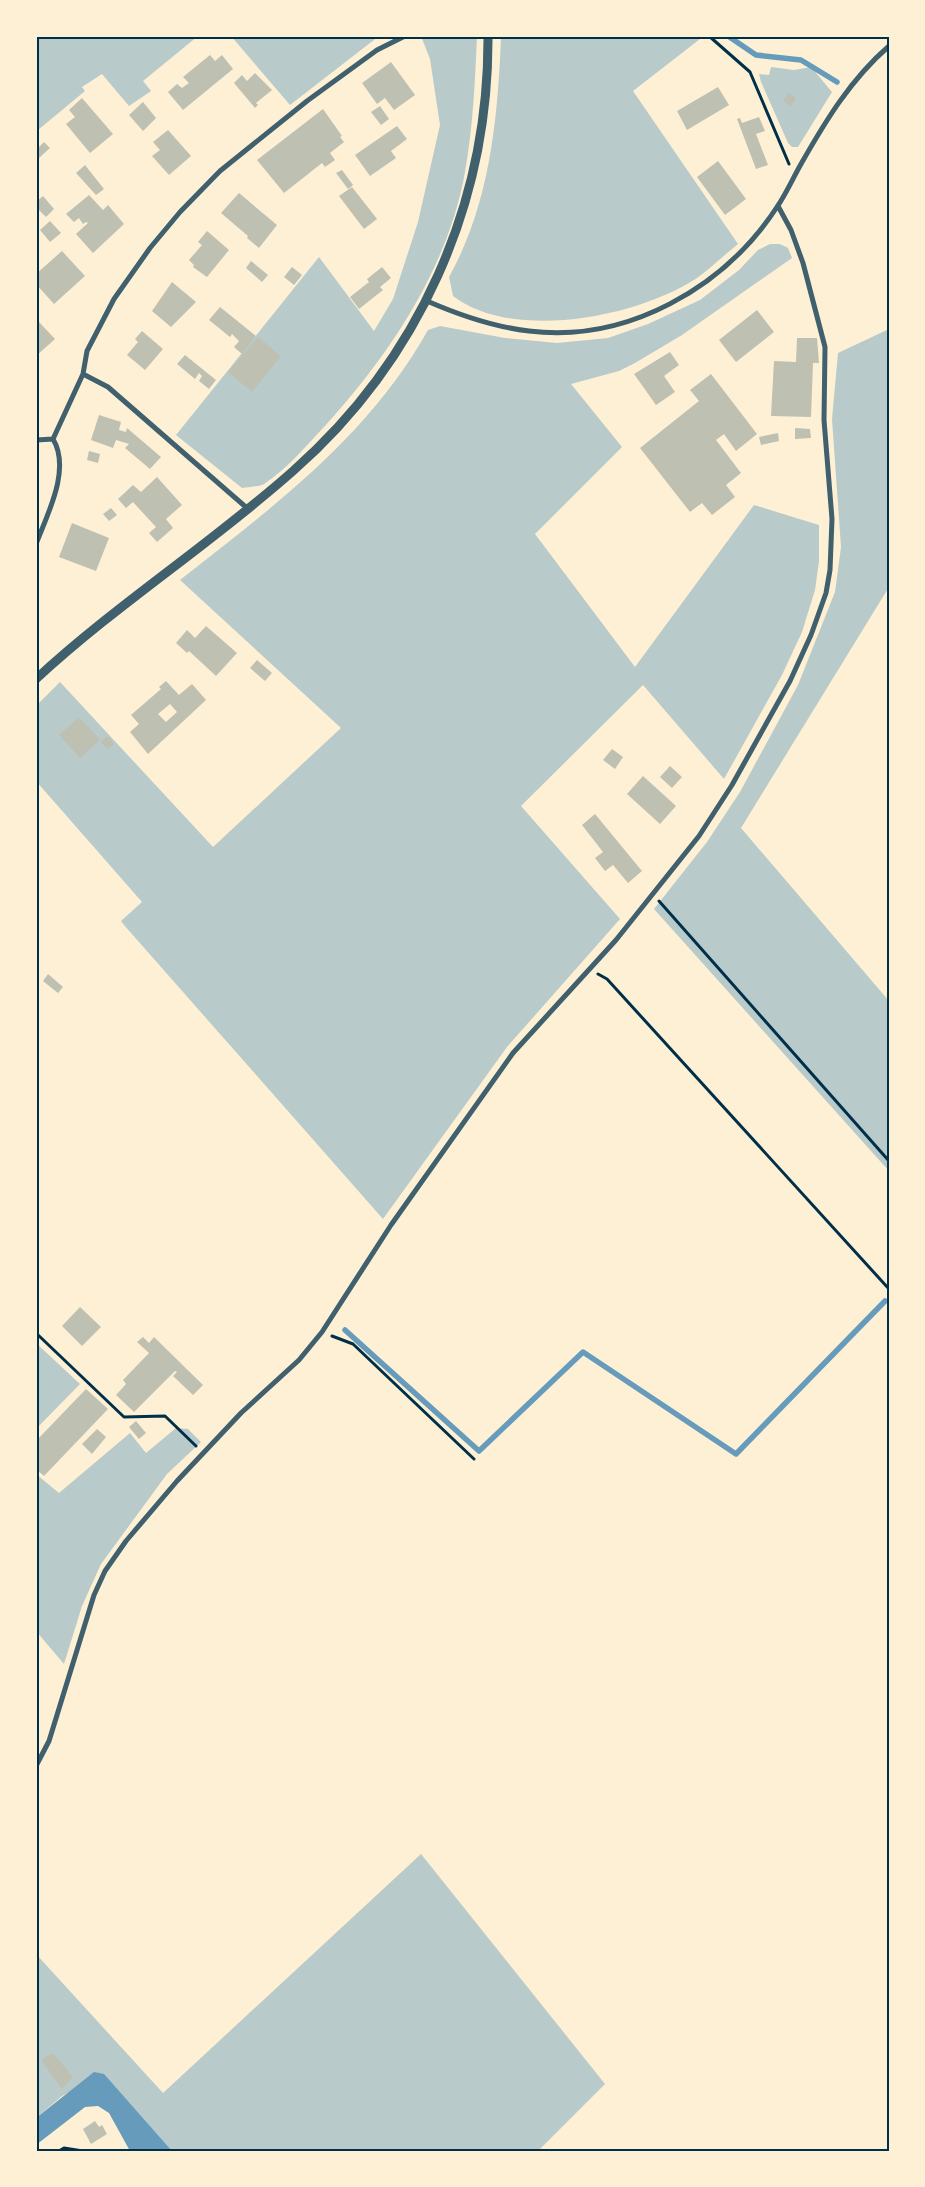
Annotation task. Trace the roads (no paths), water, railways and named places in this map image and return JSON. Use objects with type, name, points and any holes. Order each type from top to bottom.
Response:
[{"type":"street","points":[[52,439],[83,374],[87,351],[114,299],[150,248],[180,212],[220,171],[284,119],[378,50],[405,36]]},
{"type":"street","points":[[36,678],[248,509],[318,448],[357,405],[402,342],[427,302],[466,204],[482,126],[488,36]]},
{"type":"street","points":[[427,302],[473,318],[528,331],[558,332],[585,330],[630,320],[660,310],[690,294],[726,266],[760,232],[778,206],[794,176],[848,88],[868,64],[889,46]]},
{"type":"street","points":[[36,1766],[49,1741],[94,1595],[105,1571],[126,1541],[203,1453],[241,1413],[299,1360],[322,1332],[391,1225],[513,1053],[590,969],[699,836],[732,785],[790,681],[814,627],[830,570],[832,520],[824,420],[825,347],[803,263],[792,230],[778,206]]},
{"type":"street","points":[[83,374],[108,387],[248,509]]},
{"type":"street","points":[[36,440],[52,439]]},
{"type":"street","points":[[36,544],[56,489],[60,462],[59,450],[52,439]]},
{"type":"water","points":[[94,2072],[104,2074],[172,2151],[130,2151],[109,2113],[98,2106],[85,2107],[36,2145],[36,2118]]},
{"type":"waterway","points":[[728,36],[756,55],[801,60],[837,82]]},
{"type":"waterway","points":[[345,1330],[479,1451],[583,1352],[736,1454],[885,1301]]}]
